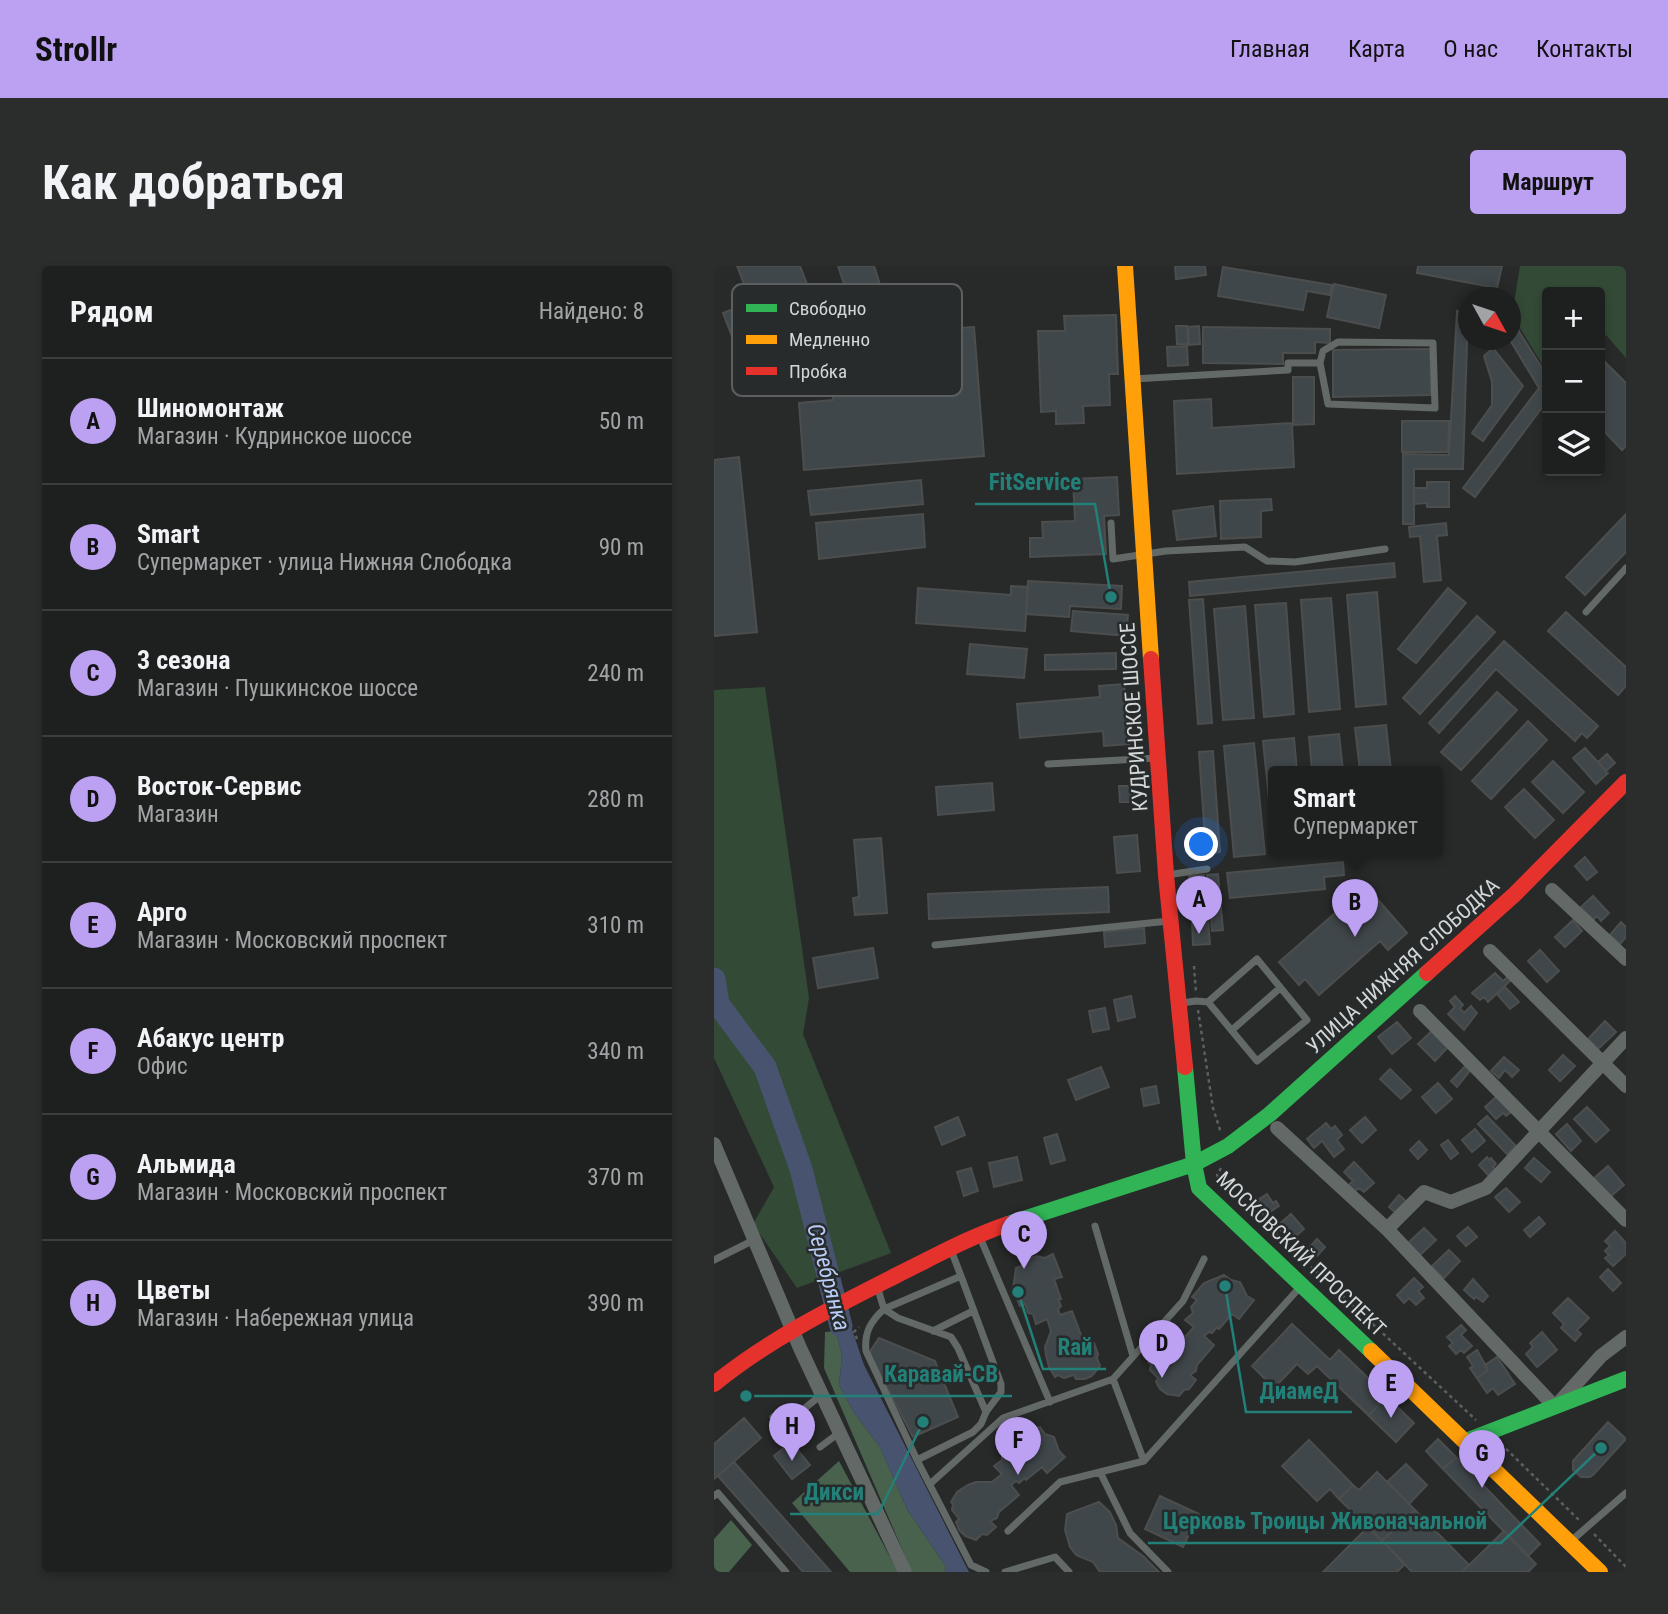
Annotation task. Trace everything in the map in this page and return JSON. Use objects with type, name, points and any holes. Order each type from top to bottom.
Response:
[{"type":"main road","name":"КУДРИНСКОЕ ШОССЕ","points":[[1125,266],[1166,875],[1194,1164]]},
{"type":"main road","name":"УЛИЦА НИЖНЯЯ СЛОБОДКА","points":[[714,1384],[731,1370],[821,1313],[979,1234],[1194,1164],[1234,1142],[1280,1105],[1515,894],[1626,782]]},
{"type":"main road","name":"МОСКОВСКИЙ ПРОСПЕКТ","points":[[1194,1164],[1199,1188],[1600,1572]]},
{"type":"main road","points":[[1466,1441],[1626,1379]]},
{"type":"street","points":[[1552,890],[1626,959]]},
{"type":"street","points":[[1490,951],[1604,1061],[1626,1086]]},
{"type":"street","points":[[1420,1011],[1626,1220]]},
{"type":"street","points":[[1387,1228],[1424,1192],[1451,1202],[1486,1188],[1626,1038]]},
{"type":"street","points":[[1277,1128],[1387,1228],[1555,1407],[1601,1356],[1626,1337]]},
{"type":"street","points":[[714,1144],[793,1331],[905,1572]]},
{"type":"lane","points":[[1338,342],[1433,343],[1435,408],[1328,404],[1320,363],[1323,351],[1338,342]]},
{"type":"lane","points":[[1133,379],[1288,370],[1288,363],[1320,363]]},
{"type":"lane","points":[[1111,523],[1113,559],[1184,549],[1245,547],[1267,561],[1295,562],[1385,549]]},
{"type":"lane","points":[[1586,612],[1626,568]]},
{"type":"lane","points":[[1048,764],[1158,758]]},
{"type":"lane","points":[[1166,875],[1207,869]]},
{"type":"lane","points":[[935,945],[1170,921]]},
{"type":"lane","points":[[1177,1003],[1208,1002],[1257,1061],[1307,1020],[1257,959],[1208,1002]]},
{"type":"lane","points":[[1232,1030],[1280,988]]},
{"type":"lane","points":[[1095,1226],[1133,1356]]},
{"type":"lane","points":[[979,1234],[1050,1402]]},
{"type":"lane","points":[[714,1261],[754,1240]]},
{"type":"lane","points":[[917,1460],[972,1432],[981,1424],[986,1412],[999,1397],[1001,1389],[951,1248]]},
{"type":"lane","points":[[930,1484],[1003,1418],[1113,1379],[1182,1301],[1204,1259]]},
{"type":"lane","points":[[961,1276],[884,1309],[868,1328],[864,1338],[866,1351],[917,1460],[971,1564],[986,1572]]},
{"type":"lane","points":[[877,1285],[884,1309],[898,1318],[951,1337],[956,1342],[986,1412]]},
{"type":"lane","points":[[1008,1531],[1060,1482],[1144,1461],[1301,1286]]},
{"type":"lane","points":[[933,1331],[974,1311]]},
{"type":"lane","points":[[1113,1379],[1144,1461]]},
{"type":"lane","points":[[773,1417],[782,1427],[822,1394]]},
{"type":"lane","points":[[820,1447],[839,1432]]},
{"type":"lane","points":[[1100,1472],[1130,1532],[1168,1572]]},
{"type":"lane","points":[[714,1496],[718,1493],[786,1572]]},
{"type":"lane","points":[[1570,1542],[1626,1493]]},
{"type":"lane","points":[[1005,1572],[1055,1557],[1069,1572]]},
{"type":"path","points":[[1194,966],[1196,1001],[1215,1121],[1221,1133]]},
{"type":"path","points":[[1226,1164],[1219,1170],[1220,1182],[1489,1432],[1626,1566]]},
{"type":"green space","points":[[1520,266],[1626,266],[1626,358],[1605,336],[1605,287],[1542,287],[1542,364],[1521,330],[1521,287],[1517,287]]},
{"type":"green space","points":[[765,687],[809,998],[803,1034],[891,1253],[797,1288],[753,1224],[774,1187],[714,1058],[714,690]]},
{"type":"green space","points":[[836,1331],[842,1356],[839,1385],[853,1411],[880,1447],[907,1509],[945,1565],[946,1572],[912,1572],[824,1368],[825,1332]]},
{"type":"green space","points":[[839,1461],[898,1572],[850,1572],[792,1503]]},
{"type":"green space","points":[[731,1520],[752,1545],[729,1572],[714,1572],[714,1539]]},
{"type":"water","points":[[845,1309],[864,1365],[969,1572],[946,1572],[945,1565],[907,1509],[880,1447],[853,1411],[839,1385],[842,1356],[836,1331],[827,1313]]},
{"type":"building","points":[[737,266],[800,266],[807,284],[744,284]]},
{"type":"building","points":[[838,266],[874,266],[880,284],[844,284]]},
{"type":"building","points":[[1175,266],[1205,266],[1206,275],[1176,279]]},
{"type":"building","points":[[1418,266],[1502,266],[1497,287],[1417,273]]},
{"type":"building","points":[[1223,267],[1332,285],[1330,295],[1307,291],[1303,310],[1218,296]]},
{"type":"building","points":[[1334,284],[1386,295],[1379,328],[1327,317]]},
{"type":"building","points":[[732,309],[732,336],[723,313]]},
{"type":"building","points":[[1457,311],[1458,350],[1467,350],[1463,469],[1414,469],[1414,524],[1403,524],[1403,454],[1449,455]]},
{"type":"building","points":[[1116,315],[1118,374],[1109,374],[1110,405],[1083,406],[1084,423],[1056,424],[1056,411],[1041,412],[1038,331],[1065,331],[1064,316]]},
{"type":"building","points":[[1176,326],[1187,326],[1188,344],[1177,344]]},
{"type":"building","points":[[1199,326],[1200,344],[1189,345],[1188,327]]},
{"type":"building","points":[[974,327],[984,456],[804,470],[799,403],[833,400],[833,396],[962,396],[962,328]]},
{"type":"building","points":[[1203,327],[1330,329],[1330,343],[1315,342],[1315,353],[1283,353],[1283,364],[1203,363]]},
{"type":"building","points":[[1521,335],[1542,368],[1542,386],[1539,388],[1516,350],[1521,350]]},
{"type":"building","points":[[1187,346],[1188,365],[1168,366],[1167,347]]},
{"type":"building","points":[[1430,349],[1431,395],[1333,397],[1333,350]]},
{"type":"building","points":[[1495,350],[1523,386],[1483,441],[1472,433],[1492,405],[1492,382],[1484,356]]},
{"type":"building","points":[[1605,362],[1626,383],[1626,446],[1622,450],[1605,432]]},
{"type":"building","points":[[1293,377],[1314,377],[1314,424],[1293,425]]},
{"type":"building","points":[[1539,388],[1542,391],[1542,408],[1475,497],[1463,488]]},
{"type":"building","points":[[1211,399],[1212,428],[1292,423],[1294,467],[1177,474],[1174,401]]},
{"type":"building","points":[[1402,421],[1449,421],[1448,452],[1402,452]]},
{"type":"building","points":[[739,457],[757,632],[714,636],[714,460]]},
{"type":"building","points":[[1117,477],[1119,515],[1104,516],[1106,554],[1030,557],[1030,538],[1043,538],[1042,522],[1075,521],[1073,479]]},
{"type":"building","points":[[921,480],[923,504],[811,515],[808,491]]},
{"type":"building","points":[[1427,482],[1449,482],[1449,507],[1427,507],[1427,503],[1414,504],[1414,488],[1427,488]]},
{"type":"building","points":[[1271,499],[1272,510],[1261,511],[1261,537],[1221,539],[1220,501]]},
{"type":"building","points":[[1213,506],[1216,536],[1177,540],[1173,511]]},
{"type":"building","points":[[923,514],[925,547],[819,559],[816,523]]},
{"type":"building","points":[[1626,514],[1626,552],[1585,595],[1566,577]]},
{"type":"building","points":[[1446,523],[1447,535],[1437,536],[1441,580],[1424,582],[1420,536],[1410,537],[1409,527]]},
{"type":"building","points":[[1394,563],[1395,577],[1190,596],[1189,582]]},
{"type":"building","points":[[1028,581],[1122,586],[1121,609],[1070,606],[1069,617],[1026,614]]},
{"type":"building","points":[[1011,586],[1028,587],[1025,631],[916,623],[918,588],[1011,595]]},
{"type":"building","points":[[1448,588],[1466,603],[1416,663],[1398,649]]},
{"type":"building","points":[[1377,592],[1386,704],[1356,707],[1347,595]]},
{"type":"building","points":[[1331,598],[1340,709],[1309,712],[1301,600]]},
{"type":"building","points":[[1203,599],[1212,723],[1198,724],[1189,600]]},
{"type":"building","points":[[1286,603],[1294,714],[1264,717],[1255,605]]},
{"type":"building","points":[[1245,606],[1254,718],[1223,720],[1214,609]]},
{"type":"building","points":[[1073,611],[1128,615],[1126,636],[1071,631]]},
{"type":"building","points":[[1566,612],[1626,667],[1626,686],[1618,695],[1548,631]]},
{"type":"building","points":[[1477,616],[1495,632],[1420,714],[1403,698]]},
{"type":"building","points":[[1504,641],[1598,726],[1587,738],[1582,733],[1575,741],[1496,669],[1439,733],[1429,723]]},
{"type":"building","points":[[970,644],[1027,649],[1024,678],[967,674]]},
{"type":"building","points":[[1116,653],[1116,669],[1045,670],[1045,655]]},
{"type":"building","points":[[1124,684],[1129,744],[1104,746],[1103,731],[1020,738],[1017,704],[1100,697],[1099,686]]},
{"type":"building","points":[[1497,692],[1517,710],[1461,770],[1441,752]]},
{"type":"building","points":[[1528,721],[1547,740],[1491,799],[1472,781]]},
{"type":"building","points":[[1386,725],[1390,766],[1359,766],[1355,728]]},
{"type":"building","points":[[1339,734],[1342,766],[1312,766],[1309,737]]},
{"type":"building","points":[[1294,738],[1297,766],[1268,766],[1268,790],[1263,741]]},
{"type":"building","points":[[1254,743],[1265,854],[1234,857],[1224,746]]},
{"type":"building","points":[[1585,748],[1608,773],[1596,784],[1573,758]]},
{"type":"building","points":[[1213,751],[1220,852],[1206,853],[1199,752]]},
{"type":"building","points":[[1607,754],[1615,763],[1606,771],[1598,762]]},
{"type":"building","points":[[1553,761],[1584,792],[1563,813],[1532,782]]},
{"type":"building","points":[[992,783],[994,810],[938,815],[936,787]]},
{"type":"building","points":[[1119,786],[1134,786],[1134,802],[1120,802]]},
{"type":"building","points":[[1524,789],[1554,820],[1535,838],[1505,807]]},
{"type":"building","points":[[1137,835],[1140,871],[1117,873],[1114,837]]},
{"type":"building","points":[[881,838],[887,913],[855,915],[853,898],[859,897],[854,840]]},
{"type":"building","points":[[1585,857],[1597,872],[1587,880],[1575,866]]},
{"type":"building","points":[[1343,862],[1344,875],[1324,877],[1325,889],[1230,898],[1227,873]]},
{"type":"building","points":[[1218,874],[1223,930],[1212,931],[1207,875]]},
{"type":"building","points":[[1204,875],[1208,920],[1192,921],[1189,876]]},
{"type":"building","points":[[1366,886],[1407,933],[1388,950],[1380,941],[1319,995],[1305,979],[1299,985],[1279,962]]},
{"type":"building","points":[[1108,887],[1109,912],[929,919],[928,894]]},
{"type":"building","points":[[1593,896],[1609,913],[1601,921],[1597,916],[1593,920],[1581,907]]},
{"type":"building","points":[[1208,920],[1210,944],[1193,945],[1192,921]]},
{"type":"building","points":[[1573,920],[1582,931],[1565,947],[1555,937]]},
{"type":"building","points":[[1621,922],[1626,927],[1626,937],[1620,944],[1610,935]]},
{"type":"building","points":[[1144,928],[1145,943],[1105,947],[1104,932]]},
{"type":"building","points":[[873,948],[878,978],[818,988],[813,958]]},
{"type":"building","points":[[1540,950],[1559,971],[1547,982],[1528,961]]},
{"type":"building","points":[[1495,973],[1503,981],[1510,975],[1513,978],[1488,1002],[1484,997],[1480,1000],[1472,993]]},
{"type":"building","points":[[1505,987],[1519,1002],[1510,1009],[1497,994]]},
{"type":"building","points":[[1131,996],[1135,1017],[1118,1021],[1114,1000]]},
{"type":"building","points":[[1455,996],[1463,1005],[1460,1008],[1464,1013],[1471,1006],[1477,1013],[1464,1030],[1448,1014],[1455,1007],[1450,1001]]},
{"type":"building","points":[[1105,1008],[1109,1029],[1093,1032],[1089,1011]]},
{"type":"building","points":[[1605,1021],[1616,1032],[1598,1049],[1588,1039]]},
{"type":"building","points":[[1397,1022],[1411,1038],[1392,1054],[1378,1037]]},
{"type":"building","points":[[1434,1029],[1450,1045],[1435,1061],[1418,1044]]},
{"type":"building","points":[[1563,1055],[1575,1066],[1560,1081],[1549,1070]]},
{"type":"building","points":[[1504,1057],[1519,1070],[1512,1077],[1505,1070],[1499,1078],[1491,1071]]},
{"type":"building","points":[[1468,1063],[1473,1067],[1457,1087],[1451,1081]]},
{"type":"building","points":[[1101,1067],[1109,1087],[1076,1100],[1068,1080]]},
{"type":"building","points":[[1390,1069],[1411,1090],[1401,1099],[1380,1079]]},
{"type":"building","points":[[1438,1083],[1452,1099],[1436,1113],[1422,1097]]},
{"type":"building","points":[[1156,1086],[1159,1103],[1144,1106],[1141,1089]]},
{"type":"building","points":[[1497,1096],[1511,1112],[1506,1116],[1503,1113],[1496,1119],[1485,1107]]},
{"type":"building","points":[[1587,1107],[1609,1130],[1596,1142],[1574,1119]]},
{"type":"building","points":[[1487,1116],[1516,1146],[1507,1154],[1478,1124]]},
{"type":"building","points":[[958,1117],[965,1135],[942,1145],[935,1127]]},
{"type":"building","points":[[1365,1117],[1376,1130],[1362,1143],[1350,1130]]},
{"type":"building","points":[[1326,1123],[1331,1129],[1335,1126],[1342,1135],[1337,1140],[1344,1149],[1334,1157],[1322,1141],[1314,1148],[1307,1139]]},
{"type":"building","points":[[1567,1124],[1581,1141],[1571,1151],[1556,1134]]},
{"type":"building","points":[[1475,1129],[1485,1141],[1472,1152],[1462,1140]]},
{"type":"building","points":[[1057,1134],[1065,1160],[1051,1164],[1044,1138]]},
{"type":"building","points":[[1448,1140],[1458,1153],[1451,1159],[1441,1145]]},
{"type":"building","points":[[1419,1141],[1427,1150],[1418,1159],[1410,1150]]},
{"type":"building","points":[[1017,1157],[1022,1180],[994,1187],[989,1163]]},
{"type":"building","points":[[1487,1157],[1496,1164],[1493,1167],[1496,1170],[1489,1176],[1479,1165]]},
{"type":"building","points":[[1534,1158],[1550,1172],[1541,1182],[1525,1168]]},
{"type":"building","points":[[1354,1162],[1374,1183],[1364,1192],[1359,1188],[1354,1192],[1348,1186],[1353,1181],[1344,1172]]},
{"type":"building","points":[[1608,1166],[1624,1185],[1610,1197],[1594,1178]]},
{"type":"building","points":[[971,1168],[978,1191],[964,1196],[957,1172]]},
{"type":"building","points":[[1506,1188],[1520,1202],[1509,1212],[1495,1197]]},
{"type":"building","points":[[1267,1194],[1273,1203],[1276,1201],[1279,1206],[1264,1216],[1255,1202]]},
{"type":"building","points":[[1399,1195],[1408,1203],[1398,1215],[1389,1207]]},
{"type":"building","points":[[1291,1214],[1304,1229],[1290,1241],[1277,1226]]},
{"type":"building","points":[[1539,1217],[1545,1224],[1530,1237],[1524,1230]]},
{"type":"building","points":[[1468,1227],[1477,1237],[1466,1246],[1457,1236]]},
{"type":"building","points":[[1424,1228],[1436,1240],[1420,1255],[1408,1243]]},
{"type":"building","points":[[1615,1231],[1626,1243],[1626,1254],[1613,1266],[1605,1258],[1609,1255],[1605,1251],[1610,1246],[1605,1241]]},
{"type":"building","points":[[1317,1239],[1325,1247],[1317,1256],[1309,1248]]},
{"type":"building","points":[[1449,1250],[1460,1261],[1444,1278],[1432,1266]]},
{"type":"building","points":[[1053,1254],[1062,1277],[1054,1279],[1061,1299],[1058,1299],[1061,1306],[1058,1309],[1060,1315],[1072,1311],[1087,1346],[1094,1343],[1098,1354],[1100,1366],[1092,1376],[1085,1379],[1076,1379],[1074,1375],[1055,1377],[1046,1355],[1045,1347],[1051,1331],[1047,1319],[1036,1324],[1033,1314],[1028,1313],[1025,1304],[1020,1306],[1013,1289],[1016,1268],[1024,1265],[1030,1258],[1045,1258]]},
{"type":"building","points":[[1608,1269],[1621,1283],[1613,1291],[1600,1277]]},
{"type":"building","points":[[1224,1275],[1240,1282],[1247,1296],[1254,1300],[1239,1319],[1232,1314],[1219,1329],[1217,1327],[1204,1336],[1214,1345],[1197,1365],[1196,1371],[1190,1375],[1196,1380],[1189,1389],[1179,1396],[1167,1394],[1160,1389],[1156,1382],[1158,1378],[1150,1370],[1151,1364],[1148,1362],[1153,1352],[1169,1339],[1186,1336],[1194,1327],[1185,1320],[1193,1313],[1191,1307],[1197,1300],[1192,1297],[1204,1283]]},
{"type":"building","points":[[1414,1278],[1423,1287],[1418,1291],[1424,1298],[1416,1305],[1409,1298],[1404,1303],[1397,1295]]},
{"type":"building","points":[[1473,1279],[1488,1296],[1483,1302],[1476,1297],[1474,1299],[1464,1290]]},
{"type":"building","points":[[1568,1298],[1589,1318],[1577,1330],[1581,1334],[1575,1341],[1561,1328],[1564,1324],[1553,1313]]},
{"type":"building","points":[[1292,1324],[1330,1360],[1339,1350],[1387,1396],[1369,1415],[1317,1366],[1308,1374],[1297,1364],[1274,1388],[1252,1366]]},
{"type":"building","points":[[1292,1324],[1330,1360],[1339,1350],[1414,1423],[1396,1442],[1317,1366],[1308,1374],[1297,1364],[1274,1388],[1252,1366]]},
{"type":"building","points":[[1461,1325],[1466,1330],[1461,1335],[1472,1346],[1464,1353],[1461,1350],[1456,1354],[1449,1346],[1453,1343],[1447,1337]]},
{"type":"building","points":[[1542,1332],[1557,1350],[1537,1367],[1526,1354],[1533,1347],[1530,1343]]},
{"type":"building","points":[[879,1338],[935,1361],[958,1417],[913,1437],[869,1353]]},
{"type":"building","points":[[1477,1350],[1488,1370],[1477,1378],[1467,1357]]},
{"type":"building","points":[[1497,1357],[1515,1384],[1498,1395],[1493,1388],[1487,1393],[1477,1378],[1488,1370],[1485,1365]]},
{"type":"building","points":[[744,1418],[761,1438],[714,1479],[714,1444]]},
{"type":"building","points":[[1608,1422],[1626,1439],[1594,1474],[1581,1477],[1573,1470],[1573,1461]]},
{"type":"building","points":[[1040,1427],[1045,1434],[1054,1437],[1059,1451],[1065,1457],[1047,1473],[1042,1467],[1026,1480],[1025,1478],[1019,1483],[1016,1481],[1011,1485],[1019,1495],[999,1512],[997,1518],[990,1521],[996,1527],[987,1535],[982,1534],[976,1540],[965,1536],[959,1530],[956,1522],[959,1519],[952,1510],[951,1502],[957,1492],[976,1482],[992,1482],[1002,1474],[994,1466],[1002,1460],[1002,1454],[1008,1448],[1005,1444],[1018,1432]]},
{"type":"building","points":[[1438,1439],[1456,1457],[1443,1469],[1426,1451]]},
{"type":"building","points":[[1309,1440],[1353,1485],[1339,1499],[1330,1489],[1317,1501],[1282,1466]]},
{"type":"building","points":[[791,1442],[810,1465],[792,1479],[774,1456]]},
{"type":"building","points":[[1456,1457],[1540,1544],[1528,1556],[1443,1469]]},
{"type":"building","points":[[734,1462],[831,1572],[803,1572],[718,1476]]},
{"type":"building","points":[[1406,1464],[1427,1485],[1409,1504],[1387,1482]]},
{"type":"building","points":[[1377,1472],[1415,1510],[1382,1541],[1339,1499],[1353,1485],[1359,1490]]},
{"type":"building","points":[[1160,1496],[1199,1514],[1183,1547],[1145,1529]]},
{"type":"building","points":[[1099,1502],[1110,1512],[1118,1538],[1143,1556],[1159,1572],[1100,1572],[1093,1562],[1076,1555],[1070,1547],[1065,1530],[1067,1514]]},
{"type":"building","points":[[1415,1510],[1469,1565],[1462,1572],[1412,1572],[1382,1541]]},
{"type":"building","points":[[1368,1527],[1405,1564],[1397,1572],[1323,1572]]},
{"type":"building","points":[[1504,1531],[1536,1564],[1528,1572],[1462,1572]]},
{"type":"waterway","name":"Серебрянка","points":[[714,979],[718,1004],[765,1067],[801,1169],[841,1326]]},
{"type":"traffic: fast","points":[[1008,1224],[1194,1164],[1228,1146],[1270,1114],[1427,973]]},
{"type":"traffic: fast","points":[[1185,1067],[1194,1164],[1199,1188],[1371,1351]]},
{"type":"traffic: fast","points":[[1466,1441],[1626,1379]]},
{"type":"traffic: slow","points":[[1125,266],[1151,659]]},
{"type":"traffic: slow","points":[[1371,1351],[1600,1572]]},
{"type":"traffic: jam","points":[[1151,659],[1166,875],[1185,1067]]},
{"type":"traffic: jam","points":[[1427,973],[1515,894],[1626,782]]},
{"type":"traffic: jam","points":[[714,1384],[757,1352],[826,1312],[952,1248],[1008,1224]]},
{"type":"place","name":"FitService","points":[[1111,597]]},
{"type":"place","name":"Шиномонтаж","points":[[1199,934]]},
{"type":"place","name":"Smart","points":[[1355,937]]},
{"type":"place","name":"3 сезона","points":[[1024,1269]]},
{"type":"place","name":"ДиамеД","points":[[1225,1286]]},
{"type":"place","name":"Rай","points":[[1018,1292]]},
{"type":"place","name":"Восток-Сервис","points":[[1162,1378]]},
{"type":"place","name":"Каравай-СВ","points":[[746,1396]]},
{"type":"place","name":"Арго","points":[[1391,1418]]},
{"type":"place","name":"Дикси","points":[[923,1422]]},
{"type":"place","name":"Церковь Троицы Живоначальной","points":[[1601,1448]]},
{"type":"place","name":"Цветы","points":[[792,1461]]},
{"type":"place","name":"Абакус центр","points":[[1018,1475]]},
{"type":"place","name":"Альмида","points":[[1482,1488]]}]
